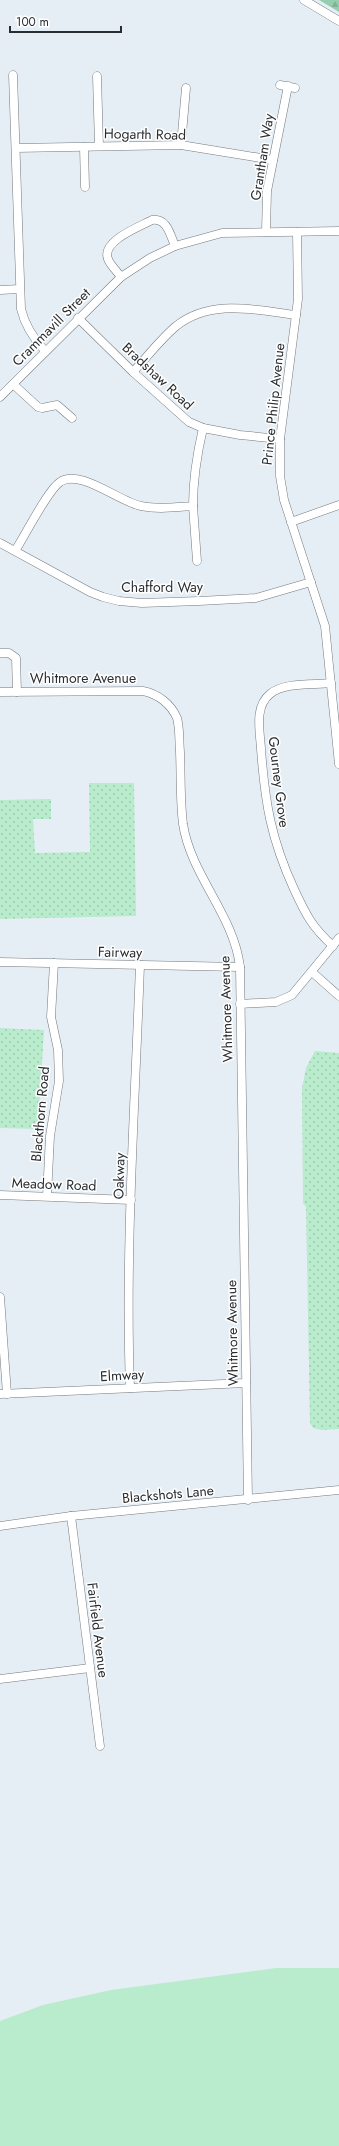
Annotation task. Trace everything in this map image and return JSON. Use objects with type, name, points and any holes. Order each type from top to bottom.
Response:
[{"type":"street","points":[[304,0],[339,21]]},
{"type":"street","points":[[13,75],[20,289],[23,320],[30,334],[45,351]]},
{"type":"street","points":[[97,76],[99,146]]},
{"type":"street","name":"Grantham Way","points":[[266,232],[267,191],[288,86]]},
{"type":"street","points":[[181,145],[186,87]]},
{"type":"street","points":[[89,92],[98,92]]},
{"type":"street","name":"Hogarth Road","points":[[16,148],[181,145],[274,160]]},
{"type":"street","points":[[84,147],[85,187]]},
{"type":"street","points":[[121,277],[108,260],[106,253],[111,242],[152,220],[157,220],[167,225],[175,246]]},
{"type":"street","name":"Crammavill Street","points":[[0,397],[121,277],[150,258],[175,246],[222,233],[339,231]]},
{"type":"street","name":"Prince Philip Avenue","points":[[297,232],[299,280],[280,439],[280,476],[284,500],[325,626],[339,764]]},
{"type":"street","points":[[0,290],[20,289]]},
{"type":"street","points":[[133,372],[175,328],[194,314],[205,310],[230,308],[296,315]]},
{"type":"street","name":"Bradshaw Road","points":[[78,318],[133,372],[189,422],[203,428],[240,435],[280,439]]},
{"type":"street","points":[[13,384],[38,407],[42,408],[57,405],[72,418]]},
{"type":"street","points":[[197,561],[193,506],[193,482],[195,460],[203,428]]},
{"type":"street","points":[[15,552],[54,487],[67,478],[74,478],[84,481],[132,504],[142,507],[165,508],[193,506]]},
{"type":"street","points":[[291,522],[339,505]]},
{"type":"street","name":"Chafford Way","points":[[0,543],[90,592],[103,598],[119,601],[142,603],[256,598],[311,582]]},
{"type":"street","points":[[0,653],[9,653],[16,658],[17,692]]},
{"type":"street","name":"Gourney Grove","points":[[331,683],[286,687],[276,691],[270,694],[261,705],[259,719],[265,793],[273,836],[288,875],[310,924],[333,946]]},
{"type":"street","name":"Whitmore Avenue","points":[[0,692],[138,691],[155,695],[169,705],[173,711],[178,726],[182,811],[186,839],[197,866],[233,939],[240,967],[248,1500]]},
{"type":"street","points":[[240,1004],[269,1003],[292,995],[339,938]]},
{"type":"street","name":"Fairway","points":[[0,962],[240,967]]},
{"type":"street","name":"Blackthorn Road","points":[[47,1196],[50,1136],[59,1081],[58,1050],[51,1017],[54,963]]},
{"type":"street","name":"Oakway","points":[[130,1388],[128,1350],[131,1200],[140,965]]},
{"type":"street","points":[[312,972],[339,996]]},
{"type":"street","name":"Meadow Road","points":[[0,1195],[131,1200]]},
{"type":"street","points":[[0,1297],[4,1394]]},
{"type":"street","name":"Elmway","points":[[4,1394],[246,1383]]},
{"type":"street","name":"Blackshots Lane","points":[[0,1526],[71,1516],[339,1490]]},
{"type":"street","name":"Fairfield Avenue","points":[[71,1516],[100,1746]]},
{"type":"street","points":[[0,1679],[90,1668]]},
{"type":"green space","points":[[319,0],[339,0],[339,12]]},
{"type":"green space","points":[[89,783],[134,783],[136,916],[0,919],[0,800],[51,799],[51,819],[33,819],[35,853],[90,852]]},
{"type":"green space","points":[[0,1028],[44,1030],[38,1129],[0,1128]]},
{"type":"green space","points":[[315,1051],[339,1053],[339,1429],[322,1430],[313,1428],[310,1423],[306,1207],[303,1203],[302,1088],[306,1068]]},
{"type":"green space","points":[[276,1968],[339,1968],[339,2146],[0,2146],[0,2021],[43,2005],[111,1990]]}]
